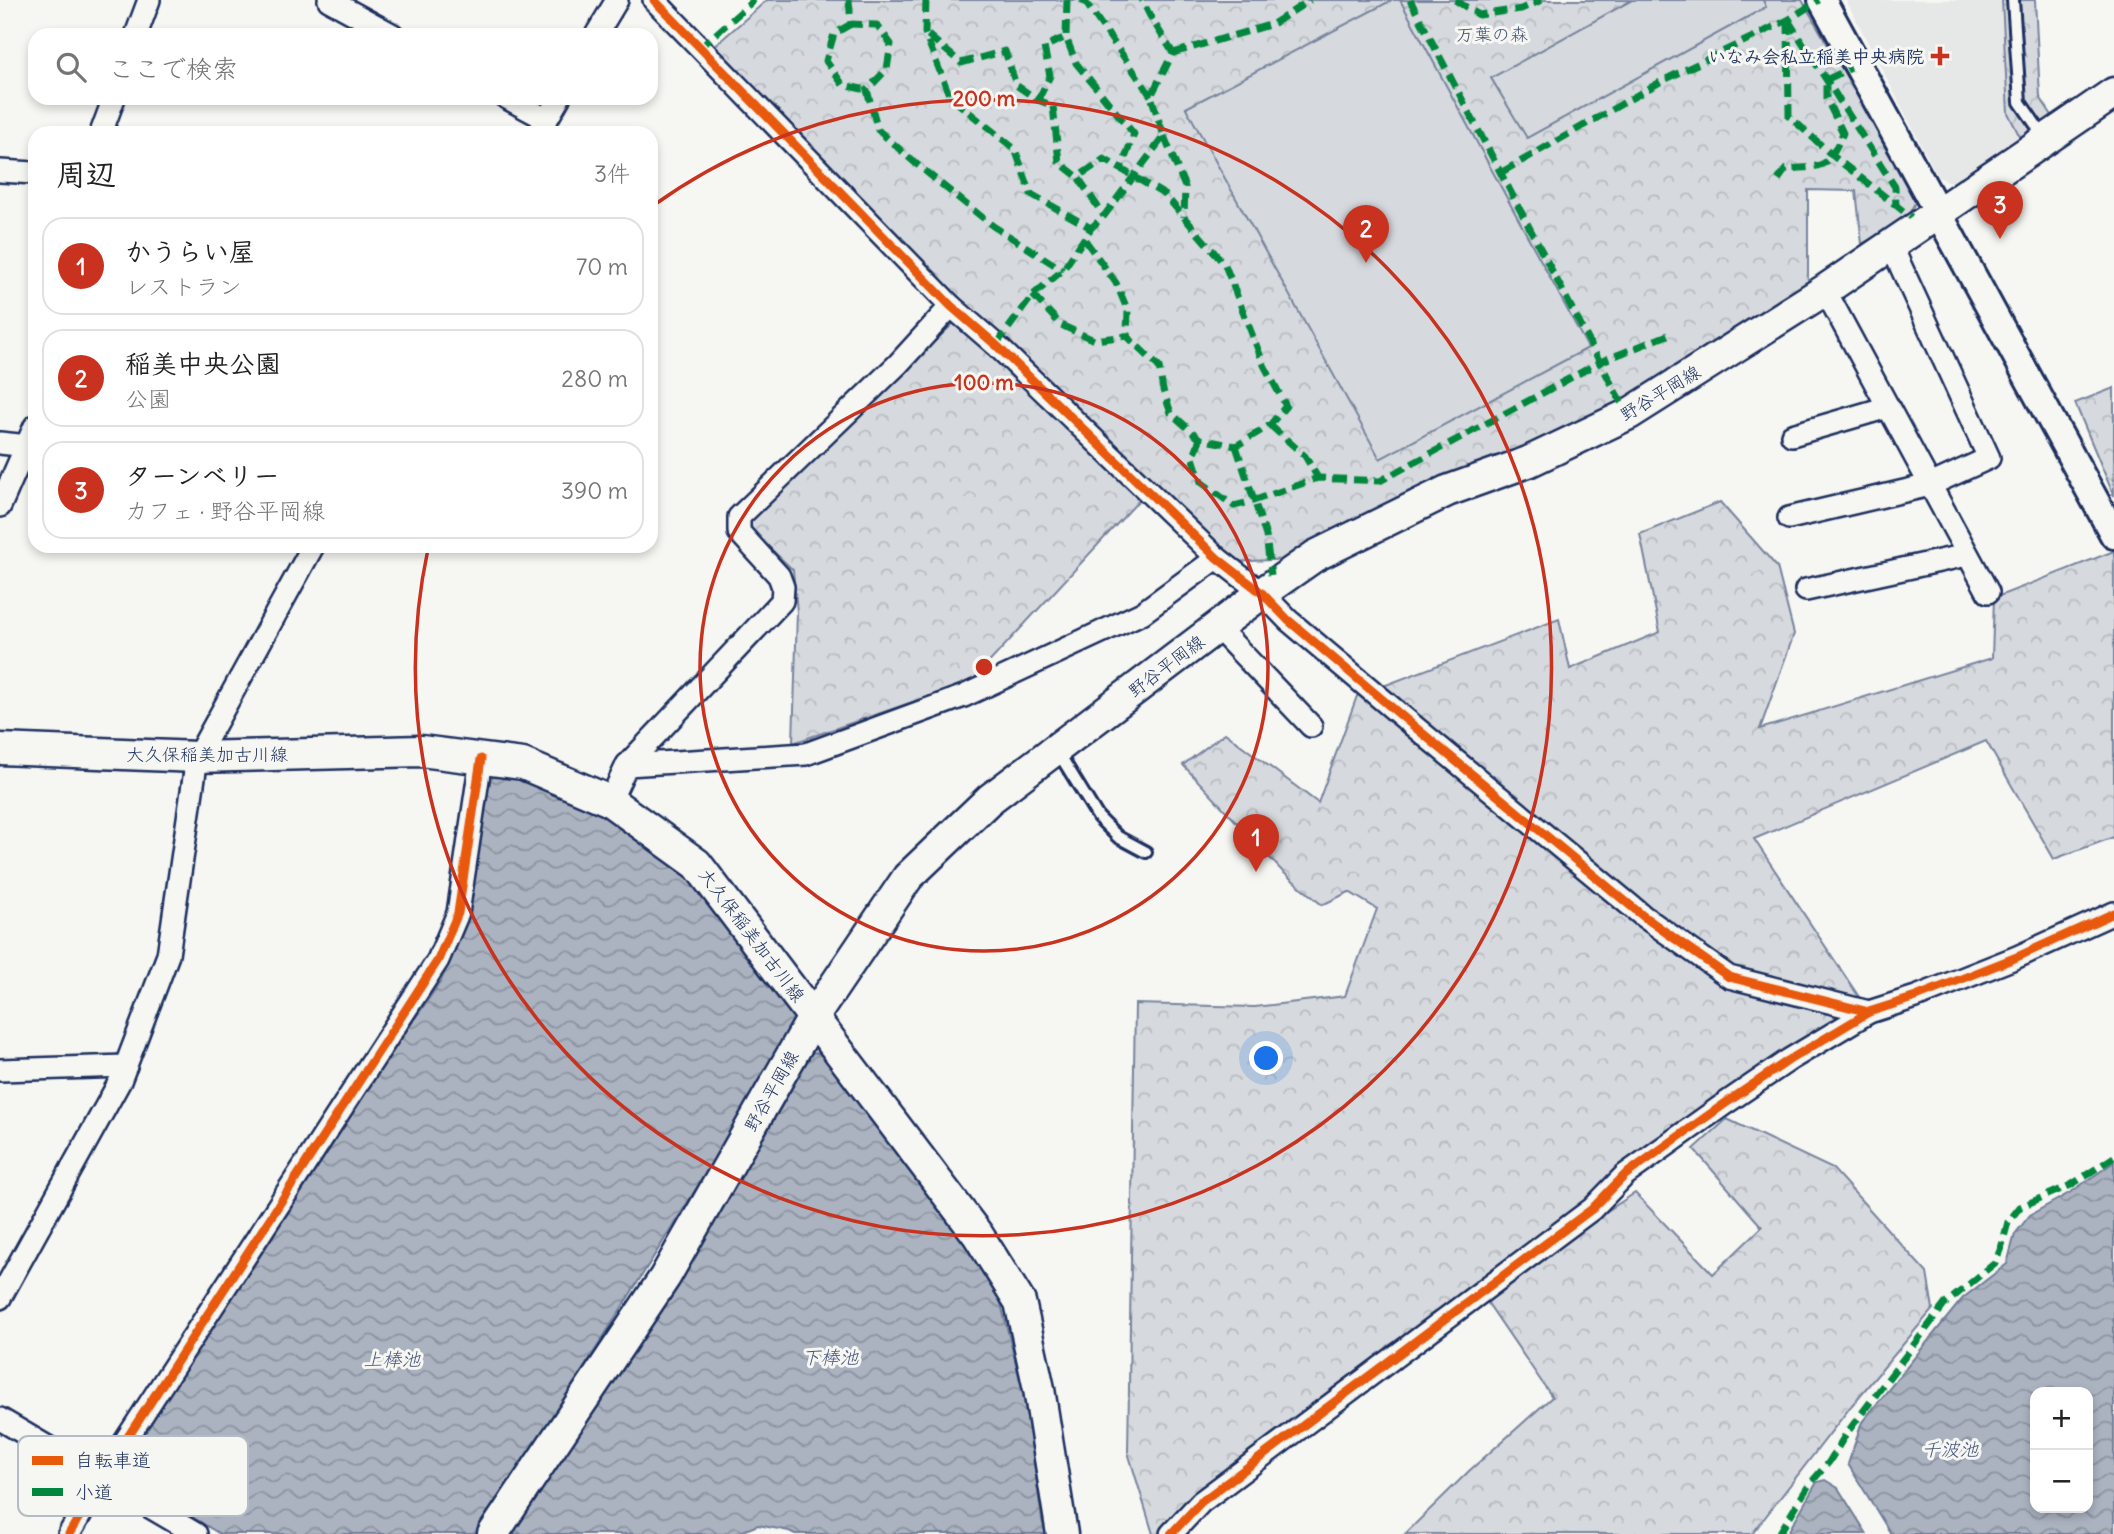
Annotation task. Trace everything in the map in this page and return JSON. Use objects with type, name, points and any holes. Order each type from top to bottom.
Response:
[{"type":"main road","name":"野谷平岡線","points":[[493,1534],[665,1276],[814,1016],[908,877],[990,799],[1262,593],[1315,556],[1447,491],[1528,463],[1629,414],[1891,245],[1937,203],[1982,182],[2114,93]]},
{"type":"main road","name":"大久保稲美加古川線","points":[[0,749],[197,757],[421,751],[523,764],[610,800],[697,864],[978,1235],[1020,1302],[1039,1389],[1062,1534]]},
{"type":"street","points":[[139,28],[149,0]]},
{"type":"street","points":[[329,0],[380,28]]},
{"type":"street","points":[[600,28],[617,0]]},
{"type":"street","points":[[654,0],[951,306],[996,345],[1217,558],[1262,593],[1288,620],[1416,728],[1643,916],[1729,977],[1869,1012]]},
{"type":"street","points":[[1822,0],[1937,203],[2114,534]]},
{"type":"street","points":[[104,126],[111,105]]},
{"type":"street","points":[[516,105],[543,126],[555,105]]},
{"type":"street","points":[[0,171],[28,173]]},
{"type":"street","points":[[1789,518],[1930,485],[1989,458],[1891,245]]},
{"type":"street","points":[[1825,290],[1988,592]]},
{"type":"street","points":[[610,800],[627,765],[782,601],[783,587],[779,576],[739,532],[738,517],[898,364],[951,306]]},
{"type":"street","points":[[1792,435],[1888,407]]},
{"type":"street","points":[[0,443],[28,437]]},
{"type":"street","points":[[0,506],[28,443]]},
{"type":"street","points":[[0,1298],[120,1081],[168,955],[197,757],[309,553]]},
{"type":"street","points":[[1806,590],[1967,555]]},
{"type":"street","points":[[627,765],[806,754],[964,696],[1142,613],[1217,558]]},
{"type":"street","points":[[1217,627],[1311,726]]},
{"type":"street","points":[[130,1436],[438,960],[458,913],[481,759]]},
{"type":"street","points":[[1171,1534],[1201,1502],[1592,1209],[1625,1175],[1788,1060],[1869,1012],[1916,998],[2017,957],[2114,913]]},
{"type":"street","points":[[0,1070],[126,1066]]},
{"type":"street","points":[[0,1419],[29,1436]]},
{"type":"street","points":[[69,1534],[80,1516]]},
{"type":"street","points":[[165,1516],[196,1534]]},
{"type":"lane","points":[[2007,152],[2040,131],[2020,102],[2013,0]]},
{"type":"lane","points":[[1056,750],[1098,817],[1118,837],[1146,852]]},
{"type":"shaded area","name":"いなみ会私立稲美中央病院","points":[[1846,0],[2002,0],[2008,112],[2021,139],[1956,184],[1938,177]]},
{"type":"green space","name":"万葉の森","points":[[767,0],[1802,0],[1917,199],[1910,212],[1911,217],[1862,244],[1856,191],[1808,190],[1808,282],[1641,391],[1624,408],[1412,490],[1350,522],[1292,559],[1232,562],[1003,342],[710,50]]},
{"type":"green space","points":[[1392,0],[1400,0],[1588,348],[1380,459],[1186,108]]},
{"type":"green space","points":[[1632,0],[1763,0],[1766,7],[1527,138],[1491,78]]},
{"type":"green space","points":[[2002,0],[2035,0],[2040,97],[2053,117],[2021,139],[2008,113]]},
{"type":"green space","points":[[955,322],[1142,497],[971,682],[793,743],[797,612],[793,570],[744,523]]},
{"type":"green space","points":[[2114,388],[2114,496],[2075,403]]},
{"type":"green space","points":[[1720,502],[1777,567],[1794,634],[1760,729],[1992,658],[1994,598],[2114,551],[2114,837],[2054,859],[1986,741],[1754,839],[1869,1012],[1695,1125],[1175,1534],[1153,1534],[1128,1452],[1135,1004],[1255,1007],[1345,996],[1377,909],[1349,892],[1322,905],[1283,872],[1183,765],[1225,733],[1318,803],[1357,696],[1559,619],[1570,669],[1660,632],[1640,534]]},
{"type":"green space","points":[[1727,1119],[1833,1169],[1927,1273],[1933,1309],[1852,1405],[1752,1534],[1405,1534],[1469,1471],[1552,1397],[1481,1293],[1635,1193],[1713,1274],[1762,1227],[1694,1149]]},
{"type":"water","name":"上棒池","points":[[489,773],[513,776],[629,824],[703,881],[796,1015],[731,1133],[480,1534],[220,1534],[191,1516],[248,1516],[248,1436],[134,1436],[231,1298],[341,1125],[441,981],[466,917]]},
{"type":"water","name":"下棒池","points":[[812,1052],[829,1056],[960,1231],[998,1292],[1026,1404],[1046,1534],[795,1534],[758,1525],[735,1534],[511,1534]]},
{"type":"water","name":"千波池","points":[[2114,1162],[2114,1534],[1891,1534],[1848,1464],[1862,1422],[1963,1298],[2007,1264],[2015,1234],[2030,1215],[2071,1192]]},
{"type":"water","points":[[1825,1480],[1838,1488],[1867,1534],[1787,1534],[1817,1482]]},
{"type":"marked path","points":[[700,48],[754,0]]},
{"type":"marked path","points":[[849,0],[851,24],[877,25],[891,44],[887,69],[867,90],[878,130],[993,226],[1063,270]]},
{"type":"marked path","points":[[926,0],[925,33],[950,97],[1015,149],[1031,194],[1091,228]]},
{"type":"marked path","points":[[1067,0],[1066,37],[1076,63],[1134,134],[1121,169]]},
{"type":"marked path","points":[[1081,0],[1086,3],[1151,96]]},
{"type":"marked path","points":[[996,345],[1033,295],[1063,270],[1091,228],[1104,216],[1164,136],[1151,96],[1173,53],[1142,0]]},
{"type":"marked path","points":[[1173,53],[1273,24],[1310,0]]},
{"type":"marked path","points":[[1410,0],[1629,414]]},
{"type":"marked path","points":[[1455,0],[1479,15],[1521,9],[1542,0]]},
{"type":"marked path","points":[[1502,172],[1662,81],[1788,20],[1819,0]]},
{"type":"marked path","points":[[1788,20],[1789,116],[1833,156],[1911,217]]},
{"type":"marked path","points":[[1788,20],[1895,187],[1896,205]]},
{"type":"marked path","points":[[851,24],[834,34],[826,61],[843,85],[867,90]]},
{"type":"marked path","points":[[928,35],[961,63],[1005,51],[1016,85],[1038,100],[1053,106],[1059,162],[1078,177]]},
{"type":"marked path","points":[[1038,100],[1050,76],[1044,47],[1066,37]]},
{"type":"marked path","points":[[1778,180],[1786,169],[1817,166],[1823,164],[1832,154],[1843,133],[1826,98],[1826,80],[1851,68]]},
{"type":"marked path","points":[[1164,136],[1185,187],[1184,217]]},
{"type":"marked path","points":[[1033,295],[1061,325],[1094,340],[1127,336],[1159,367],[1171,413],[1200,439],[1236,446],[1270,425],[1286,406],[1264,365],[1225,265],[1165,195],[1104,159],[1078,177],[1104,216]]},
{"type":"marked path","points":[[1085,240],[1116,283],[1128,311],[1127,336]]},
{"type":"marked path","points":[[1200,439],[1193,458],[1201,482],[1234,506],[1318,478],[1380,481],[1600,362],[1668,335]]},
{"type":"marked path","points":[[1270,425],[1305,456],[1318,478]]},
{"type":"marked path","points":[[1236,446],[1266,536],[1271,575]]},
{"type":"marked path","points":[[1779,1534],[1809,1485],[1829,1462],[1846,1434],[1945,1304],[1995,1263],[2008,1222],[2020,1207],[2071,1185],[2114,1157]]},
{"type":"cycle path","points":[[654,0],[951,306],[996,345],[1217,558],[1262,593],[1288,620],[1416,728],[1643,916],[1729,977],[1869,1012]]},
{"type":"cycle path","points":[[129,1436],[438,960],[458,913],[481,759]]},
{"type":"cycle path","points":[[1171,1534],[1201,1502],[1592,1209],[1625,1175],[1789,1060],[1869,1012],[1916,997],[2017,957],[2114,913]]},
{"type":"cycle path","points":[[69,1534],[80,1516]]},
{"type":"place","name":"いなみ会私立稲美中央病院","points":[[1940,56]]},
{"type":"place","name":"ターンベリー","points":[[2000,239]]},
{"type":"place","name":"稲美中央公園","points":[[1366,263]]},
{"type":"place","name":"かうらい屋","points":[[1256,872]]}]
